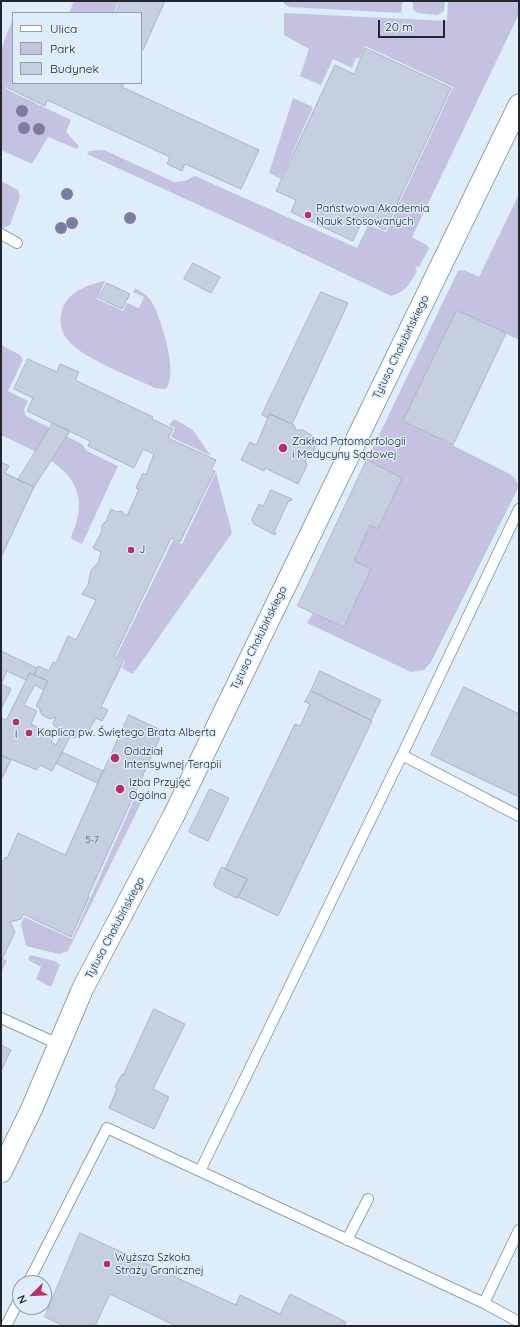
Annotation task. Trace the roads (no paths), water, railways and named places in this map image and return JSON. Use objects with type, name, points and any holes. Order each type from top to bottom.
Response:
[{"type":"street","name":"Tytusa Chałubińskiego","points":[[1,1172],[39,1094],[58,1044],[107,941],[139,884],[173,818],[519,105]]},
{"type":"lane","points":[[1,234],[17,243]]},
{"type":"lane","points":[[200,1171],[402,755],[519,509]]},
{"type":"lane","points":[[402,755],[519,816]]},
{"type":"lane","points":[[1,1018],[58,1044]]},
{"type":"lane","points":[[32,1275],[107,1128],[484,1304],[519,1322]]},
{"type":"lane","points":[[347,1240],[368,1199]]},
{"type":"lane","points":[[484,1304],[519,1230]]},
{"type":"lane","points":[[6,1326],[12,1314]]},
{"type":"place","name":"Państwowa Akademia Nauk Stosowanych","points":[[308,215]]},
{"type":"place","name":"Zakład Patomorfologii i Medycyny Sądowej","points":[[283,448]]},
{"type":"place","name":"J","points":[[131,550]]},
{"type":"place","name":"I","points":[[16,722]]},
{"type":"place","name":"Kaplica pw. Świętego Brata Alberta","points":[[29,733]]},
{"type":"place","name":"Oddział Intensywnej Terapii","points":[[115,758]]},
{"type":"place","name":"Izba Przyjęć Ogólna","points":[[120,789]]},
{"type":"place","name":"Wyższa Szkoła Straży Granicznej","points":[[107,1264]]}]
